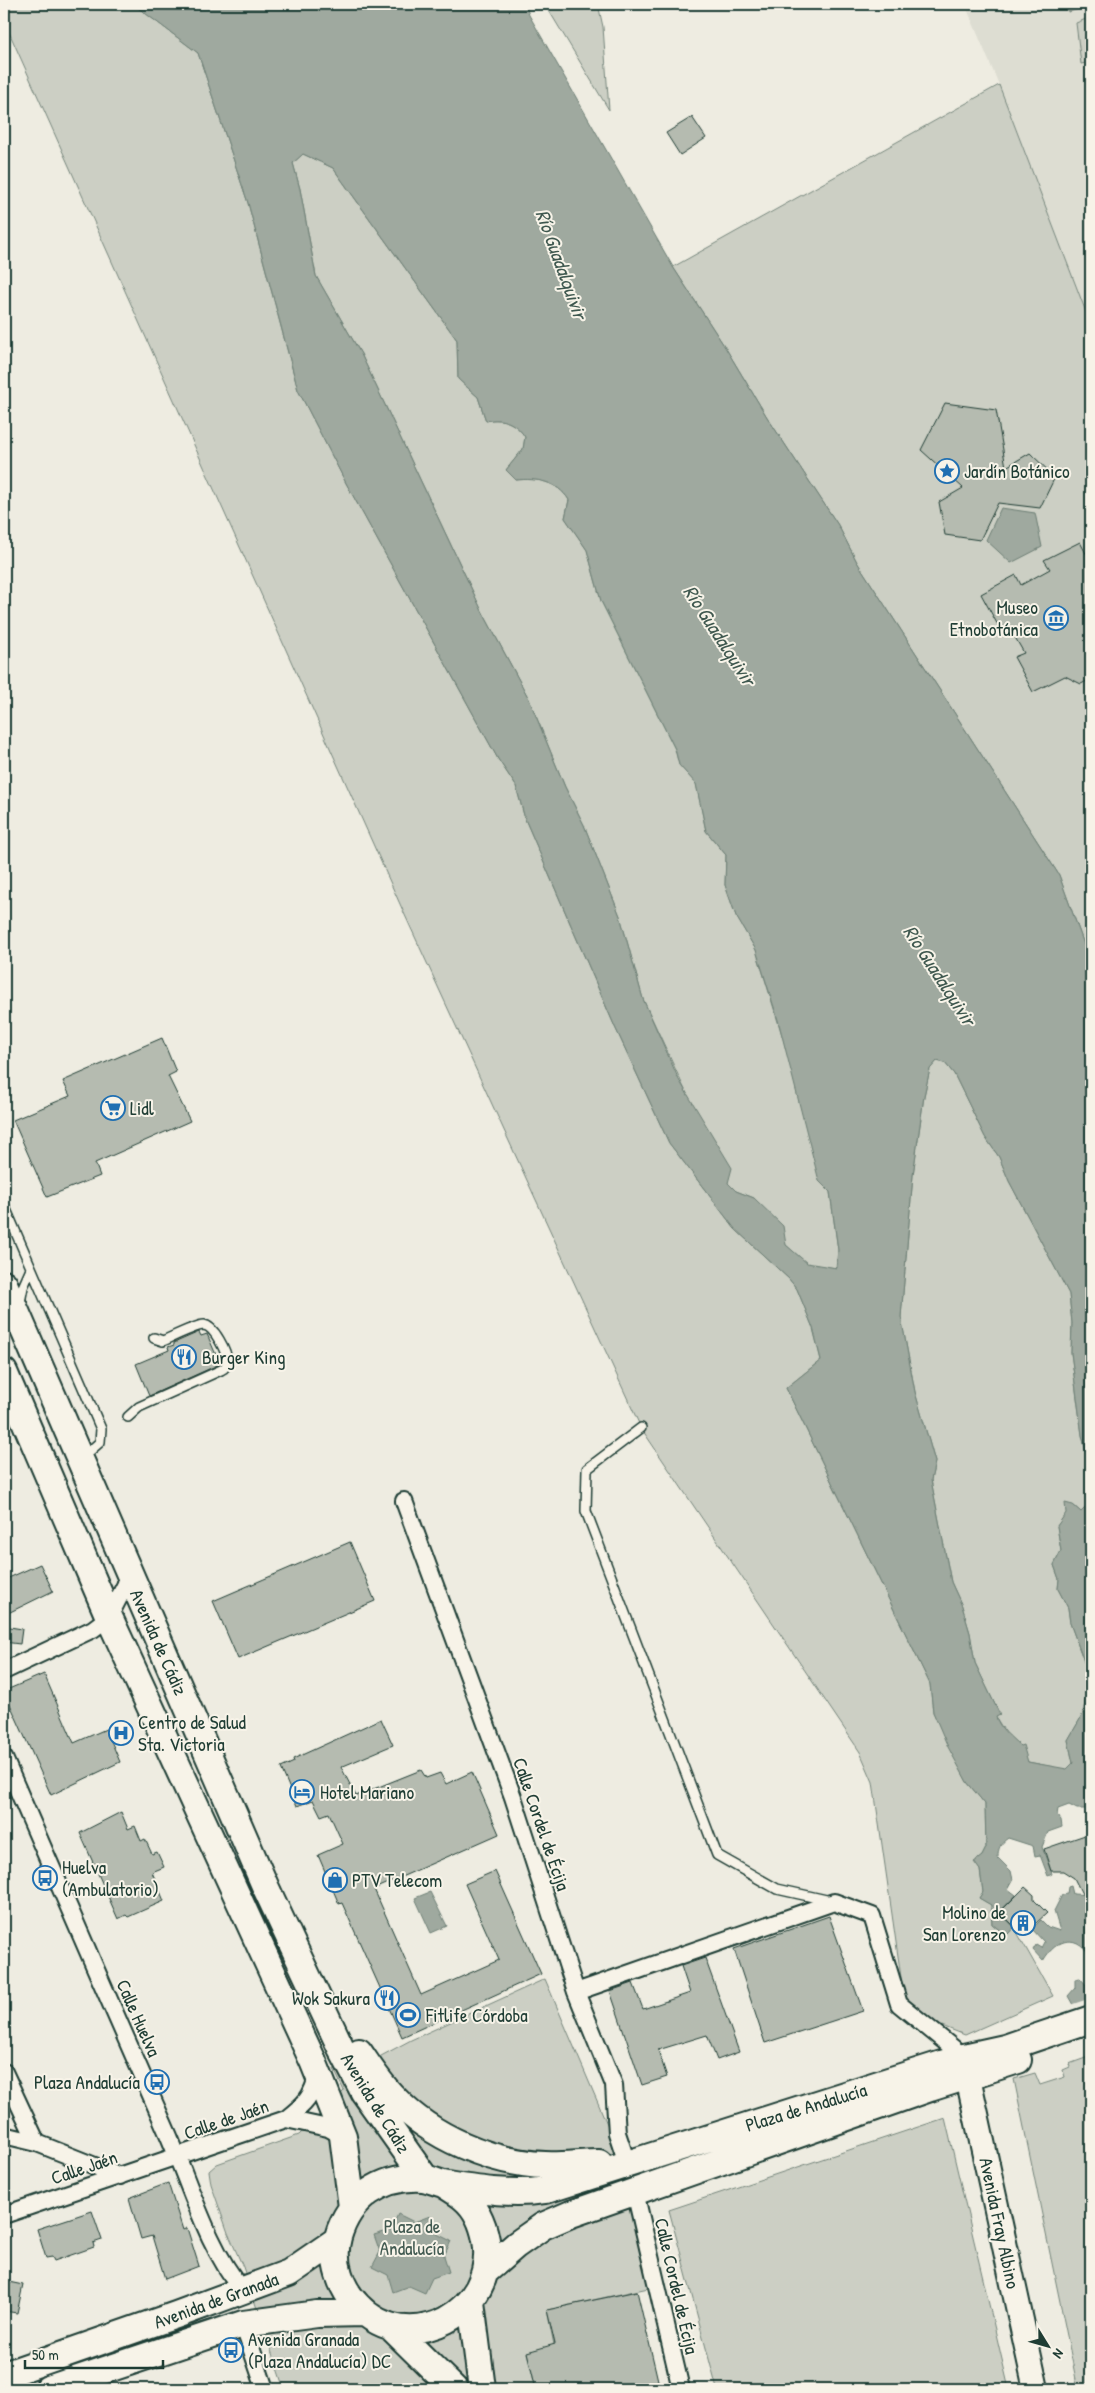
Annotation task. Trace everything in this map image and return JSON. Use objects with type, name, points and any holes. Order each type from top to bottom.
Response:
[{"type":"main road","name":"Avenida de Cádiz","points":[[4,1284],[266,1888],[341,2048],[364,2092],[435,2182]]},
{"type":"main road","name":"Avenida de Cádiz","points":[[4,1372],[109,1617],[318,2073],[343,2136],[352,2207]]},
{"type":"main road","points":[[297,1953],[374,2075],[394,2098],[436,2131],[476,2150],[514,2161],[543,2165],[627,2163]]},
{"type":"main road","points":[[1007,2055],[1091,2019]]},
{"type":"main road","points":[[966,2067],[1091,2035]]},
{"type":"main road","name":"Plaza de Andalucía","points":[[435,2182],[464,2198],[476,2212],[482,2224],[488,2251],[486,2271],[480,2287],[471,2302],[454,2316],[434,2326],[413,2330],[391,2327],[364,2313],[350,2298],[341,2280],[336,2260],[337,2240],[343,2222],[352,2207],[367,2192],[385,2182],[405,2178],[435,2182],[509,2193],[546,2190],[627,2163],[966,2067]]},
{"type":"main road","name":"Plaza de Andalucía","points":[[486,2271],[516,2245],[543,2226],[571,2214],[930,2088],[966,2067]]},
{"type":"main road","name":"Avenida Fray Albino","points":[[966,2067],[1036,2389]]},
{"type":"main road","name":"Avenida de Granada","points":[[4,2375],[289,2273],[337,2240]]},
{"type":"main road","points":[[471,2302],[482,2389]]},
{"type":"main road","name":"Avenida de Granada","points":[[48,2389],[243,2324],[317,2314],[364,2313]]},
{"type":"main road","points":[[391,2327],[454,2389]]},
{"type":"street","name":"Calle Cordel de Écija","points":[[404,1501],[512,1797],[576,1992],[614,2085],[617,2133],[627,2163]]},
{"type":"street","points":[[4,1671],[93,1629],[109,1617],[130,1576]]},
{"type":"street","name":"Calle Huelva","points":[[4,1758],[178,2157],[218,2256],[229,2276],[242,2290]]},
{"type":"street","points":[[576,1992],[834,1902],[872,1916],[899,2004],[966,2067]]},
{"type":"street","points":[[4,2072],[37,2143]]},
{"type":"street","name":"Calle de Jaén","points":[[178,2157],[286,2120],[306,2103],[314,2089],[318,2073]]},
{"type":"street","name":"Calle de Jaén","points":[[286,2120],[328,2128],[343,2136]]},
{"type":"street","points":[[4,2135],[37,2143],[120,2176]]},
{"type":"street","name":"Calle Jaén","points":[[4,2216],[178,2157]]},
{"type":"street","name":"Calle Cordel de Écija","points":[[635,2192],[682,2389]]},
{"type":"street","points":[[243,2324],[265,2389]]},
{"type":"lane","points":[[4,1205],[101,1429],[100,1442],[79,1460]]},
{"type":"lane","points":[[17,1314],[22,1287],[31,1269]]},
{"type":"lane","points":[[128,1417],[139,1407],[226,1366],[228,1359],[216,1333],[211,1327],[204,1325],[163,1341],[154,1338]]},
{"type":"lane","points":[[641,1428],[587,1469],[586,1511],[717,1855],[777,1889],[834,1902]]},
{"type":"shaded area","points":[[965,4],[1091,4],[1091,325],[999,85]]},
{"type":"green space","points":[[4,4],[133,4],[198,53],[248,203],[298,390],[346,483],[498,759],[516,786],[525,819],[615,1027],[669,1143],[735,1229],[789,1279],[797,1289],[813,1328],[821,1360],[786,1388],[930,1684],[933,1712],[967,1782],[985,1804],[986,1848],[982,1856],[975,1862],[980,1870],[983,1892],[979,1898],[991,1905],[992,1924],[1008,1934],[1014,1927],[1053,1996],[965,2035],[906,2012],[873,1782],[860,1752],[641,1428],[404,913],[4,21]]},
{"type":"green space","points":[[545,4],[598,4],[603,27],[609,110]]},
{"type":"green space","points":[[1066,4],[1091,4],[1091,6],[1068,12]]},
{"type":"green space","points":[[1091,17],[1091,62],[1081,64],[1076,23]]},
{"type":"green space","name":"Jardín Botánico","points":[[999,85],[1091,325],[1091,964],[1059,875],[857,562],[838,525],[767,417],[725,347],[673,267]]},
{"type":"green space","points":[[303,154],[333,168],[457,340],[458,379],[478,397],[486,421],[498,420],[508,422],[518,428],[525,437],[523,449],[506,470],[516,480],[539,480],[546,482],[559,489],[569,500],[565,518],[587,550],[601,601],[675,749],[679,765],[696,783],[706,831],[726,855],[725,885],[736,916],[756,950],[830,1192],[838,1250],[836,1268],[807,1264],[786,1245],[754,1198],[736,1191],[728,1183],[643,999],[620,916],[584,825],[565,787],[529,699],[481,609],[361,354],[316,276],[300,189],[293,163]]},
{"type":"green space","points":[[937,1061],[945,1063],[954,1074],[985,1137],[999,1157],[1009,1181],[1069,1294],[1072,1323],[1071,1353],[1082,1435],[1091,1474],[1091,1509],[1085,1508],[1081,1512],[1073,1505],[1057,1526],[1061,1551],[1054,1565],[1059,1579],[1058,1589],[1068,1608],[1070,1623],[1086,1667],[1087,1691],[1083,1714],[1068,1740],[1073,1763],[1068,1770],[1028,1762],[1020,1746],[1008,1737],[995,1716],[1000,1715],[975,1663],[970,1633],[962,1606],[951,1582],[931,1480],[935,1462],[915,1392],[901,1317],[913,1175],[924,1096],[930,1069]]},
{"type":"green space","name":"Plaza de Andalucía","points":[[545,1979],[610,2131],[653,2287],[547,2310],[554,2345],[527,2353],[536,2389],[284,2389],[243,2267],[228,2233],[211,2184],[209,2171],[217,2164],[299,2135],[344,2091],[334,2069],[365,2071],[381,2056],[411,2040]]},
{"type":"green space","points":[[1091,2056],[1091,2389],[1078,2389],[1014,2079],[1035,2073],[1040,2085],[1065,2077],[1063,2070],[1070,2067],[1069,2064]]},
{"type":"green space","points":[[945,2118],[1009,2389],[717,2389],[669,2210]]},
{"type":"water","name":"Río Guadalquivir","points":[[133,4],[525,4],[529,15],[673,267],[725,347],[767,417],[838,525],[857,562],[1059,875],[1091,964],[1091,1474],[1082,1435],[1071,1353],[1072,1323],[1069,1294],[1009,1181],[999,1157],[985,1137],[954,1074],[945,1063],[937,1061],[930,1069],[924,1096],[913,1175],[901,1317],[915,1392],[935,1462],[931,1480],[951,1582],[962,1606],[970,1633],[975,1663],[1000,1715],[996,1717],[1000,1725],[1020,1746],[1023,1745],[1028,1762],[1067,1769],[1073,1763],[1068,1740],[1083,1714],[1087,1691],[1086,1667],[1070,1623],[1068,1608],[1058,1589],[1059,1579],[1054,1565],[1061,1551],[1057,1526],[1066,1513],[1065,1503],[1073,1505],[1081,1512],[1085,1508],[1091,1509],[1091,1809],[1077,1809],[1069,1805],[1058,1809],[1057,1815],[1061,1820],[1062,1827],[1048,1832],[1042,1847],[1052,1874],[1048,1876],[1040,1855],[1035,1856],[1033,1846],[1008,1838],[1001,1844],[998,1858],[1011,1871],[1013,1880],[1008,1889],[1016,1895],[999,1912],[1014,1927],[1008,1934],[992,1924],[991,1905],[979,1898],[983,1892],[980,1870],[974,1862],[982,1856],[986,1848],[985,1804],[967,1782],[948,1747],[933,1712],[930,1684],[786,1388],[821,1360],[813,1328],[797,1289],[789,1279],[735,1229],[669,1143],[615,1027],[525,819],[516,786],[498,759],[346,483],[298,390],[248,203],[198,53]],"holes":[[[303,154],[333,168],[457,340],[458,379],[478,397],[486,421],[498,420],[508,422],[518,428],[525,437],[523,449],[506,470],[516,480],[539,480],[546,482],[559,489],[569,500],[565,518],[587,550],[601,601],[675,749],[679,765],[696,784],[706,831],[726,855],[725,885],[736,916],[756,950],[778,1020],[819,1181],[830,1192],[838,1250],[837,1268],[807,1263],[786,1245],[783,1226],[754,1198],[736,1191],[728,1183],[732,1168],[679,1080],[643,999],[620,916],[584,825],[565,787],[529,699],[481,609],[361,354],[316,276],[300,189],[293,163]]]},
{"type":"water","points":[[1001,508],[1035,513],[1042,547],[1011,563],[986,540]]},
{"type":"water","points":[[1071,1886],[1073,1894],[1091,1895],[1091,1959],[1086,1950],[1080,1945],[1067,1941],[1054,1947],[1043,1961],[1033,1950],[1036,1945],[1041,1948],[1044,1942],[1032,1929],[1041,1920],[1048,1927],[1060,1931],[1054,1911],[1062,1895],[1067,1894],[1068,1887]]},
{"type":"water","points":[[430,1892],[447,1926],[431,1933],[415,1898]]},
{"type":"water","points":[[1080,1978],[1088,1987],[1091,1986],[1091,2037],[1068,1996],[1075,1988],[1075,1979]]},
{"type":"water","points":[[398,2214],[414,2222],[430,2216],[435,2233],[451,2241],[444,2256],[449,2272],[432,2278],[425,2293],[409,2286],[393,2292],[388,2275],[372,2267],[380,2252],[374,2235],[391,2230]]},
{"type":"pier","points":[[1091,1998],[1091,2039],[1070,2005]]},
{"type":"building","points":[[692,117],[706,138],[680,155],[666,133]]},
{"type":"building","points":[[945,403],[996,410],[1006,467],[1030,453],[1055,477],[1040,508],[998,503],[980,540],[945,535],[939,502],[963,488],[921,450]]},
{"type":"building","name":"Museo Etnobotánica","points":[[1080,542],[1091,563],[1091,679],[1081,684],[1065,676],[1033,692],[1014,657],[1024,653],[1008,625],[1000,629],[981,594],[1016,575],[1021,585],[1050,569],[1044,560]]},
{"type":"building","name":"Lidl","points":[[162,1038],[176,1072],[168,1076],[190,1121],[95,1163],[100,1176],[47,1197],[13,1120],[70,1096],[63,1081]]},
{"type":"building","name":"Burger King","points":[[199,1332],[201,1336],[207,1334],[220,1364],[149,1396],[136,1364],[169,1350],[168,1347],[174,1345],[174,1343]]},
{"type":"building","points":[[350,1542],[375,1601],[238,1659],[213,1601]]},
{"type":"building","points":[[40,1564],[53,1591],[4,1615],[4,1580]]},
{"type":"building","points":[[4,1626],[22,1629],[20,1644],[4,1642]]},
{"type":"building","points":[[44,1674],[74,1743],[106,1729],[120,1762],[51,1795],[4,1691]]},
{"type":"building","points":[[381,1719],[393,1745],[341,1767],[356,1796],[421,1770],[426,1778],[440,1773],[446,1784],[472,1772],[499,1834],[374,1889],[421,1995],[499,1960],[465,1884],[495,1871],[541,1974],[402,2037],[342,1903],[339,1904],[318,1855],[343,1844],[329,1813],[321,1816],[313,1800],[297,1806],[281,1768],[294,1762],[293,1759]]},
{"type":"building","points":[[121,1812],[128,1829],[135,1826],[141,1841],[145,1839],[152,1854],[157,1852],[164,1867],[152,1872],[164,1901],[128,1917],[126,1915],[118,1919],[80,1833]]},
{"type":"building","points":[[1091,1833],[1091,1912],[1074,1878],[1063,1871],[1051,1871],[1044,1849]]},
{"type":"building","name":"Molino de San Lorenzo","points":[[1025,1887],[1034,1895],[1034,1900],[1047,1913],[1023,1935],[1000,1912]]},
{"type":"building","points":[[829,1916],[863,2011],[765,2043],[734,1949]]},
{"type":"building","points":[[705,1958],[739,2052],[717,2060],[707,2035],[658,2050],[667,2077],[642,2085],[610,1991],[633,1983],[643,2009],[690,1993],[681,1966]]},
{"type":"building","points":[[168,2183],[183,2230],[187,2228],[199,2266],[165,2279],[152,2236],[141,2239],[129,2198]]},
{"type":"building","points":[[92,2211],[102,2240],[93,2243],[94,2247],[54,2261],[52,2257],[46,2258],[37,2229]]},
{"type":"building","points":[[4,2281],[23,2285],[17,2313],[4,2311]]},
{"type":"building","points":[[637,2291],[660,2389],[536,2389],[527,2352],[555,2344],[547,2310]]},
{"type":"place","name":"Jardín Botánico","points":[[947,471]]},
{"type":"place","name":"Museo Etnobotánica","points":[[1056,618]]},
{"type":"place","name":"Lidl","points":[[113,1108]]},
{"type":"place","name":"Burger King","points":[[184,1357]]},
{"type":"place","name":"Centro de Salud Sta. Victoria","points":[[121,1733]]},
{"type":"place","name":"Hotel Mariano","points":[[302,1792]]},
{"type":"place","name":"Huelva (Ambulatorio)","points":[[45,1878]]},
{"type":"place","name":"PTV Telecom","points":[[335,1880]]},
{"type":"place","name":"Molino de San Lorenzo","points":[[1023,1923]]},
{"type":"place","name":"Wok Sakura","points":[[387,1998]]},
{"type":"place","name":"Fitlife Córdoba","points":[[408,2015]]},
{"type":"place","name":"Plaza Andalucía","points":[[157,2082]]},
{"type":"place","name":"Avenida Granada (Plaza Andalucía) DC","points":[[231,2350]]}]
